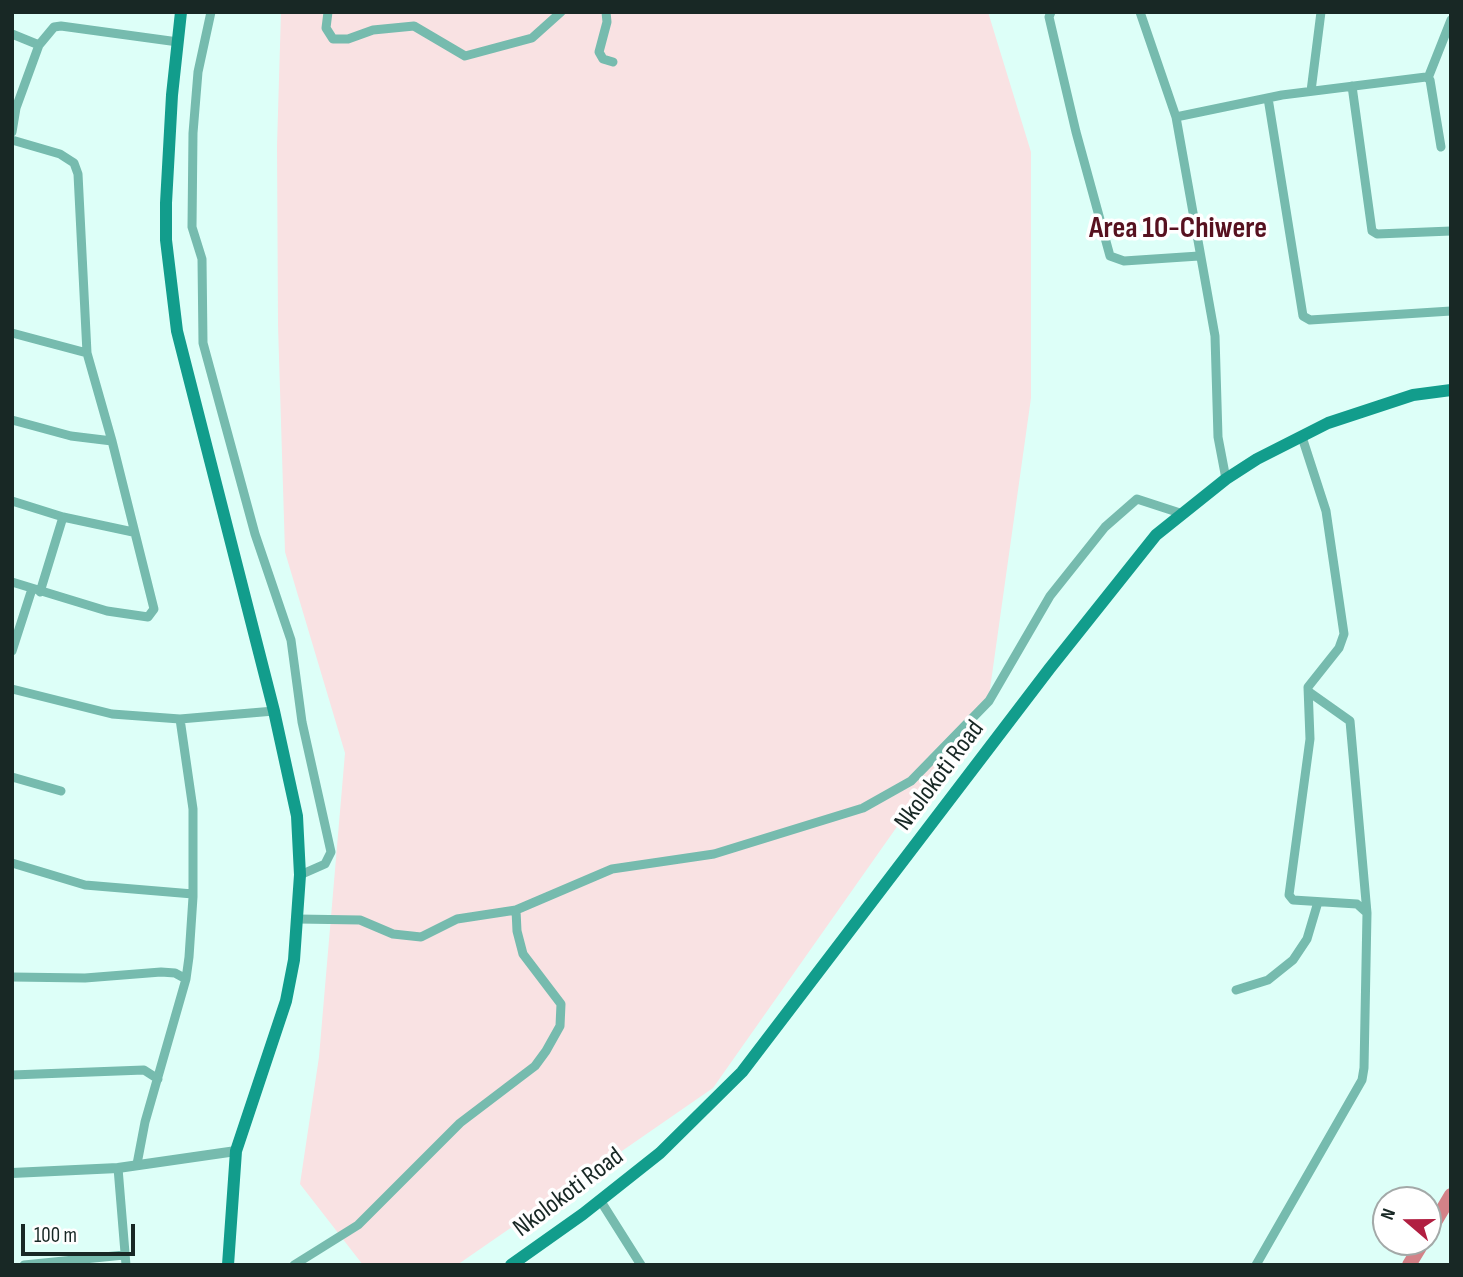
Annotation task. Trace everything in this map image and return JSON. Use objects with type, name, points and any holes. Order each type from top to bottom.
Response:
[{"type":"main road","points":[[181,12],[166,203],[166,240],[177,331],[274,711],[297,816],[300,875],[298,919],[286,1001],[236,1151],[228,1265]]},
{"type":"main road","name":"Nkolokoti Road","points":[[511,1265],[660,1153],[742,1072],[1132,563],[1180,513],[1226,479],[1328,423],[1413,395],[1451,390]]},
{"type":"street","points":[[211,12],[198,72],[193,133],[192,235],[202,259],[203,344],[255,534],[291,640],[302,722],[331,852],[325,864],[300,875]]},
{"type":"street","points":[[328,12],[326,28],[333,39],[348,39],[373,30],[414,26],[465,56],[532,38],[561,12]]},
{"type":"street","points":[[606,12],[607,22],[599,52],[603,59],[613,62]]},
{"type":"street","points":[[1051,12],[1049,17],[1076,132],[1110,256],[1124,261],[1199,256]]},
{"type":"street","points":[[1140,12],[1176,117],[1215,336],[1217,437],[1226,479]]},
{"type":"street","points":[[1311,91],[1321,12]]},
{"type":"street","points":[[1441,146],[1428,78],[1451,20]]},
{"type":"street","points":[[12,132],[16,108],[39,45],[54,27],[178,42]]},
{"type":"street","points":[[12,34],[39,45]]},
{"type":"street","points":[[1176,117],[1311,91],[1428,78]]},
{"type":"street","points":[[1352,86],[1372,231],[1377,234],[1451,231]]},
{"type":"street","points":[[1268,98],[1303,316],[1310,320],[1451,311]]},
{"type":"street","points":[[12,140],[60,154],[74,163],[78,174],[87,353],[113,441],[133,532],[154,604],[153,614],[148,617],[107,611],[12,582]]},
{"type":"street","points":[[12,333],[87,353]]},
{"type":"street","points":[[12,420],[71,436],[113,441]]},
{"type":"street","points":[[1301,437],[1326,512],[1344,634],[1339,648],[1311,682],[1310,738],[1289,895],[1293,900],[1357,904],[1367,913]]},
{"type":"street","points":[[298,919],[360,920],[393,934],[421,937],[457,919],[516,910],[603,872],[714,855],[863,808],[911,780],[989,701],[1050,596],[1105,527],[1137,499],[1180,513]]},
{"type":"street","points":[[12,501],[63,517],[133,532]]},
{"type":"street","points":[[12,651],[63,517]]},
{"type":"street","points":[[12,689],[113,714],[180,719],[274,711]]},
{"type":"street","points":[[1256,1265],[1362,1080],[1367,913],[1350,721],[1309,692]]},
{"type":"street","points":[[137,1164],[145,1122],[186,979],[193,894],[193,809],[180,719]]},
{"type":"street","points":[[12,777],[61,791]]},
{"type":"street","points":[[12,863],[85,885],[193,894]]},
{"type":"street","points":[[1236,990],[1268,980],[1293,960],[1307,939],[1318,902]]},
{"type":"street","points":[[294,1265],[358,1225],[460,1123],[535,1066],[546,1051],[560,1026],[561,1004],[523,954],[517,931],[516,910]]},
{"type":"street","points":[[12,977],[85,978],[161,972],[174,973],[186,979]]},
{"type":"street","points":[[12,1075],[32,1077],[75,1071],[145,1070],[159,1079]]},
{"type":"street","points":[[12,1173],[118,1168],[236,1151]]},
{"type":"street","points":[[24,1265],[125,1260],[118,1168]]},
{"type":"street","points":[[600,1200],[641,1265]]},
{"type":"shaded area","points":[[281,12],[988,12],[1031,152],[1031,398],[989,696],[713,1088],[457,1265],[363,1265],[300,1184],[319,1057],[345,753],[285,552],[278,325],[277,146]]},
{"type":"waterway","points":[[1442,1210],[1451,1195]]},
{"type":"waterway","points":[[1409,1265],[1414,1256]]},
{"type":"district","name":"Area 10-Chiwere","points":[[1178,229]]}]
